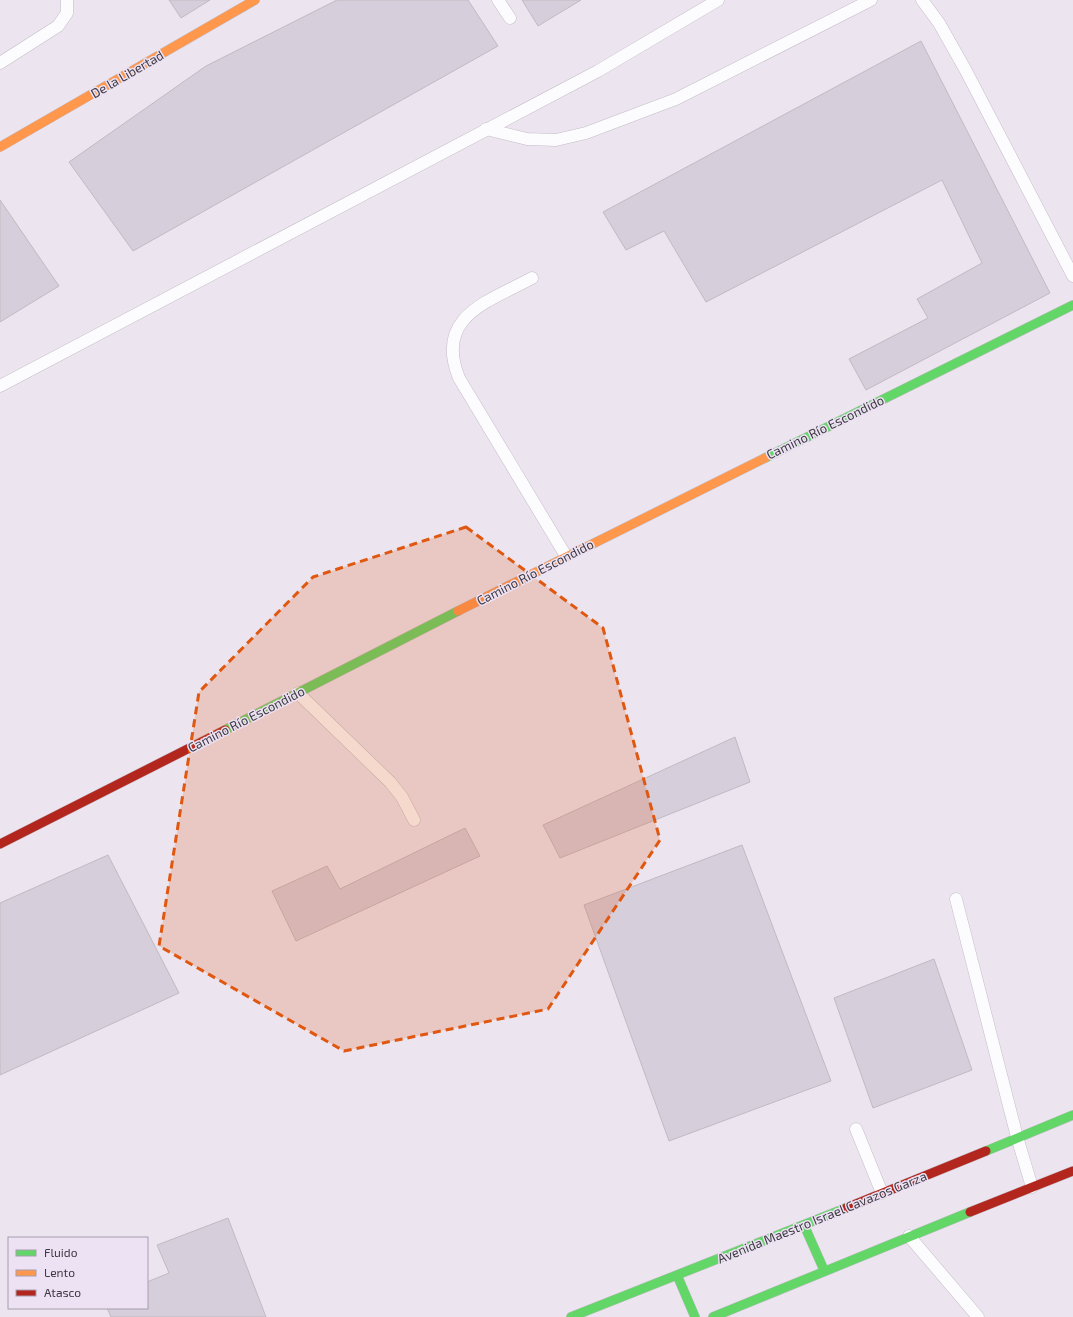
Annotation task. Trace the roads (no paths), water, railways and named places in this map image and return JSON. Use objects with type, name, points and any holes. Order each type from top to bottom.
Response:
[{"type":"street","name":"De la Libertad","points":[[0,148],[254,0]]},
{"type":"street","name":"Camino Río Escondido","points":[[0,844],[566,556],[1073,305]]},
{"type":"street","name":"Avenida Maestro Israel Cavazos Garza","points":[[571,1317],[882,1194],[1073,1115]]},
{"type":"street","points":[[713,1317],[824,1270],[1073,1171]]},
{"type":"street","points":[[804,1225],[824,1270]]},
{"type":"street","points":[[677,1275],[695,1317]]},
{"type":"lane","points":[[0,63],[58,26],[67,13],[67,0]]},
{"type":"lane","points":[[498,0],[510,18]]},
{"type":"lane","points":[[0,386],[598,71],[718,0]]},
{"type":"lane","points":[[486,130],[527,139],[556,140],[586,133],[676,99],[871,0]]},
{"type":"lane","points":[[922,0],[939,23],[965,69],[1073,276]]},
{"type":"lane","points":[[532,278],[477,308],[464,318],[457,327],[453,338],[453,364],[459,378],[566,556]]},
{"type":"lane","points":[[298,693],[390,782],[402,797],[414,820]]},
{"type":"lane","points":[[956,899],[1017,1137],[1032,1187]]},
{"type":"lane","points":[[856,1129],[882,1194]]},
{"type":"lane","points":[[909,1236],[978,1317]]}]
